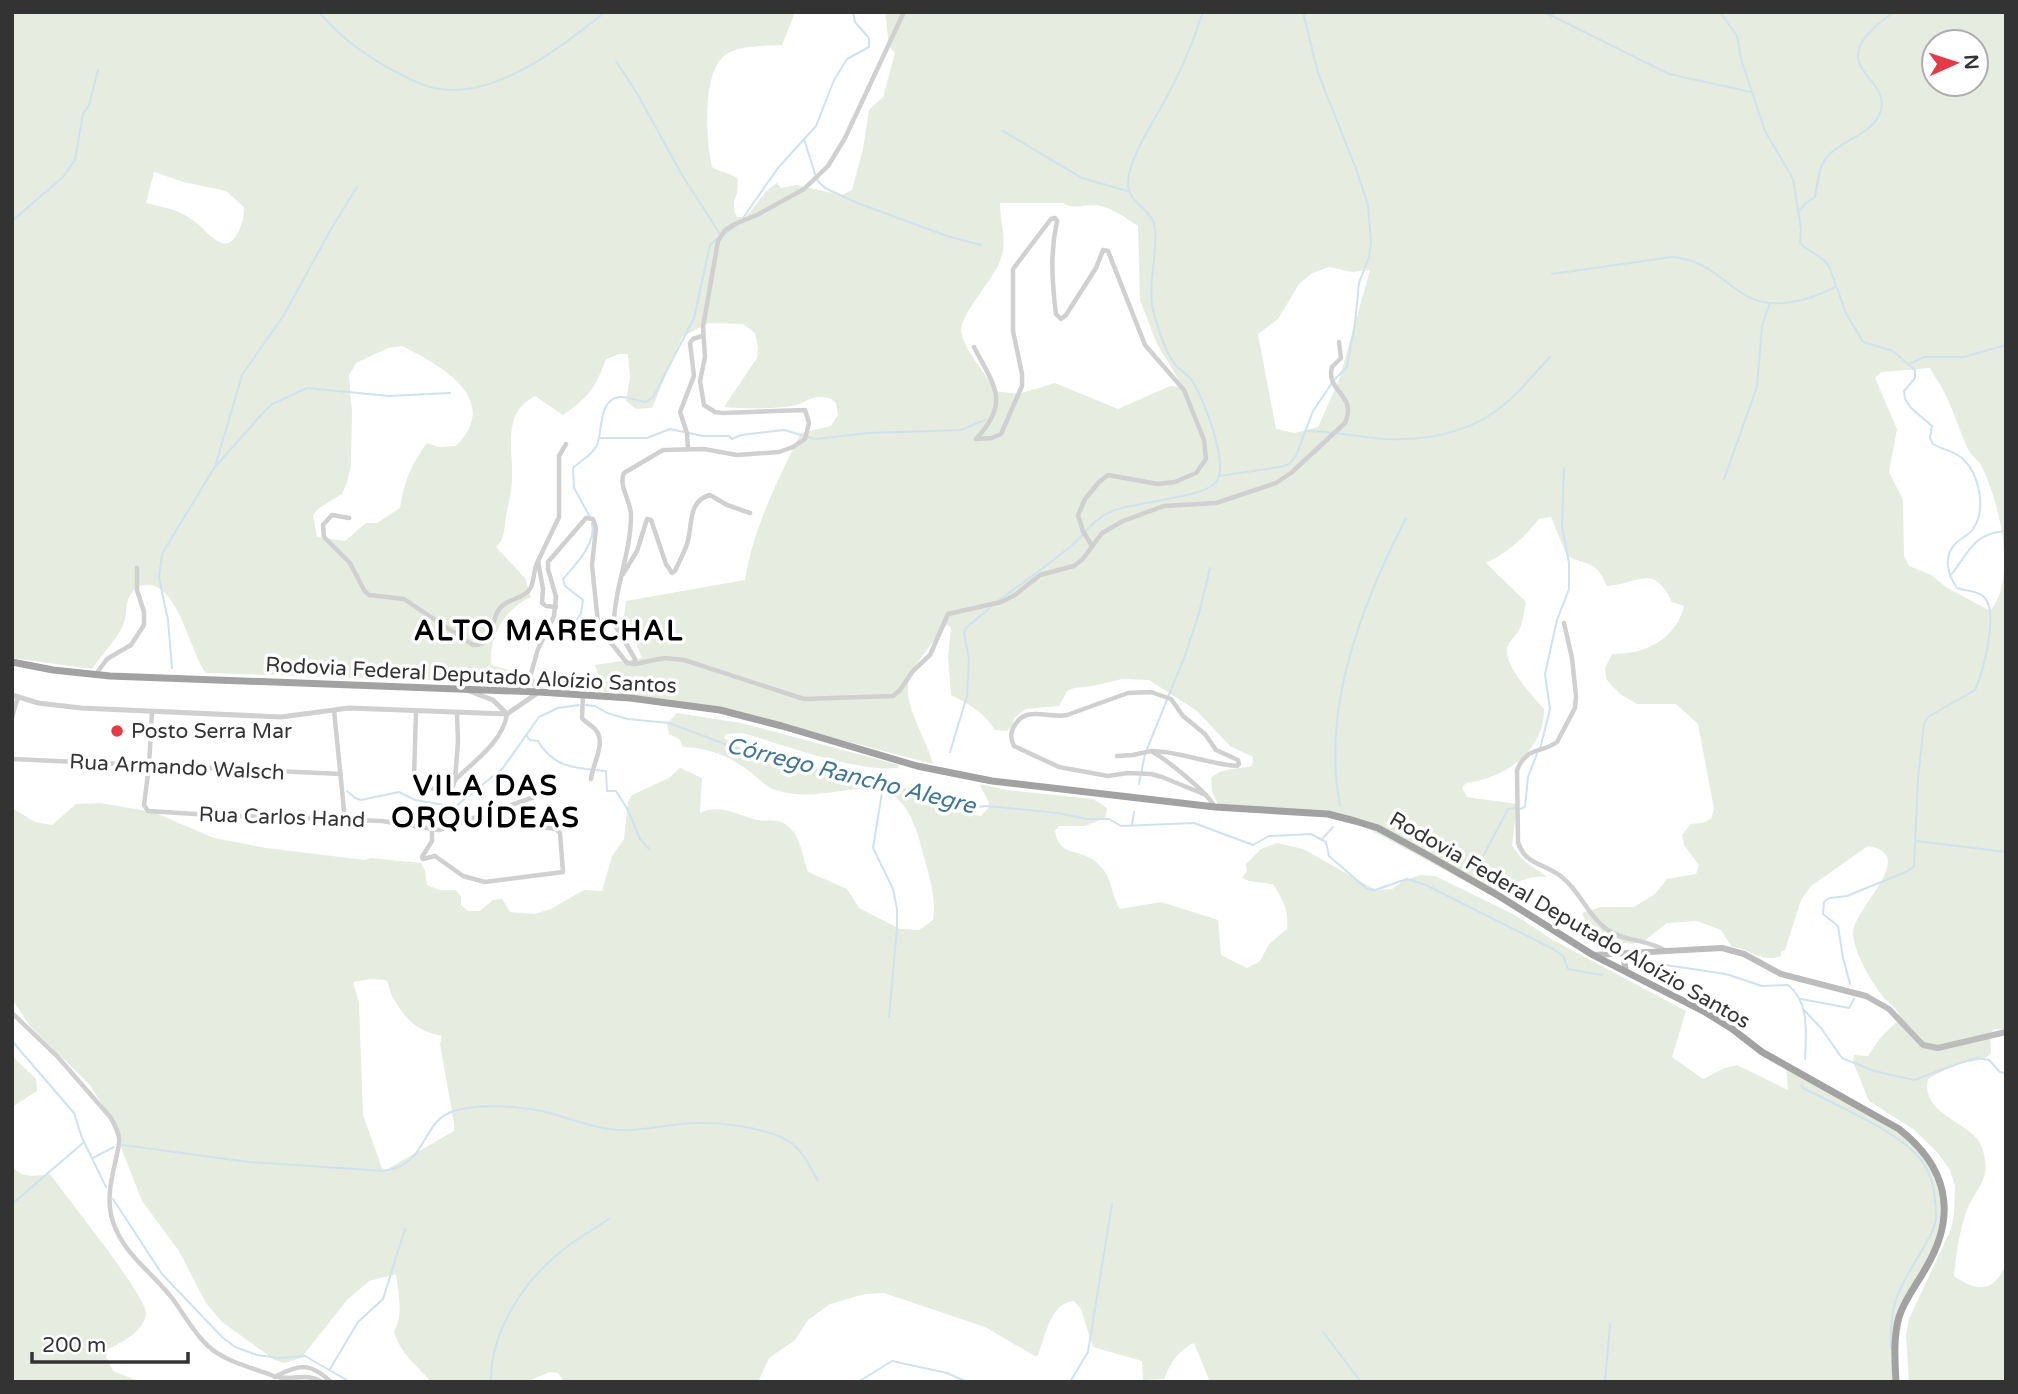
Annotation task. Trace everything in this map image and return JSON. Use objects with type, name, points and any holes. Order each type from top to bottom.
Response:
[{"type":"highway","name":"Rodovia Federal Deputado Aloízio Santos","points":[[12,662],[53,670],[96,674],[539,692],[682,703],[782,726],[918,766],[992,781],[1215,807],[1328,814],[1378,828],[1499,896],[1593,955],[1705,1012],[1762,1052],[1899,1129],[1916,1142],[1933,1163],[1944,1194],[1944,1222],[1941,1236],[1928,1264],[1908,1296],[1899,1318],[1895,1343],[1896,1382]]},
{"type":"main road","points":[[1593,955],[1722,948],[1734,950],[1781,974],[1849,990],[1889,1009],[1923,1045],[1929,1047],[1938,1048],[2006,1032]]},
{"type":"main road","points":[[1626,972],[1624,960],[1631,952]]},
{"type":"street","points":[[634,664],[635,659],[614,619],[628,549],[631,516],[621,477],[657,452],[688,449],[713,450],[728,455],[768,454],[793,447],[804,439],[808,431],[807,413],[800,409],[723,413],[708,410],[704,405],[701,395],[705,357],[702,336],[721,235],[735,224],[804,189],[828,166],[845,138],[904,12]]},
{"type":"street","points":[[974,347],[997,399],[995,416],[976,439],[992,438],[1001,434],[1022,386],[1013,331],[1013,269],[1051,219],[1055,218],[1051,254],[1052,283],[1056,314],[1061,319],[1092,274],[1103,250],[1108,251],[1145,345],[1184,390],[1205,440],[1206,459],[1196,474],[1175,482],[1158,484],[1114,475],[1104,478],[1086,499],[1078,515],[1092,546]]},
{"type":"street","points":[[688,449],[687,433],[680,412],[694,376],[690,343],[702,336]]},
{"type":"street","points":[[518,691],[530,677],[538,649],[551,625],[556,607],[548,562],[586,518],[593,519],[596,528],[592,565],[598,633],[612,644],[627,663],[664,658],[684,660],[804,699],[893,696],[930,655],[948,614],[1001,602],[1015,595],[1040,575],[1074,566],[1082,560],[1102,533],[1123,521],[1164,506],[1216,503],[1276,483],[1291,473],[1345,423],[1349,414],[1346,400],[1331,377],[1332,367],[1341,358],[1339,342]]},
{"type":"street","points":[[349,518],[332,515],[323,525],[324,537],[350,563],[364,590],[374,597],[404,599],[473,645],[479,645],[486,641],[500,607],[529,590],[533,571],[559,517],[559,456],[566,444]]},
{"type":"street","points":[[622,575],[637,551],[647,519],[651,520],[666,564],[672,573],[687,543],[693,509],[702,499],[710,495],[727,505],[750,513]]},
{"type":"street","points":[[538,561],[543,589],[542,603],[556,607]]},
{"type":"street","points":[[96,674],[107,659],[131,645],[144,625],[144,612],[137,590],[137,568]]},
{"type":"street","points":[[1564,623],[1576,685],[1574,708],[1556,742],[1531,752],[1517,769],[1520,850],[1525,857],[1560,875],[1573,886],[1605,928],[1616,934],[1657,945],[1667,951]]},
{"type":"street","points":[[12,717],[15,696],[59,706],[281,718],[334,709],[507,714],[539,692],[530,677]]},
{"type":"street","points":[[467,690],[493,700],[507,714]]},
{"type":"street","points":[[1117,756],[1170,751],[1225,765],[1239,764],[1238,760],[1216,750],[1205,734],[1183,716],[1171,699],[1151,692],[1128,693],[1058,717],[1039,713],[1025,714],[1016,721],[1011,732],[1014,746],[1052,765],[1108,776],[1127,773],[1162,776],[1206,795]]},
{"type":"street","points":[[583,695],[582,718],[596,730],[600,741],[592,765],[591,779]]},
{"type":"street","points":[[334,709],[345,820]]},
{"type":"street","points":[[149,766],[152,712]]},
{"type":"street","points":[[416,712],[414,778],[436,791],[448,792],[455,780],[457,713]]},
{"type":"street","points":[[455,780],[497,739],[507,714]]},
{"type":"street","points":[[1151,751],[1206,795],[1215,807]]},
{"type":"street","name":"Rua Armando Walsch","points":[[12,760],[341,774]]},
{"type":"street","name":"Rua Carlos Hand","points":[[149,766],[144,805],[146,810],[391,822],[432,830],[445,829],[537,796]]},
{"type":"street","points":[[432,830],[432,841],[423,859],[435,856],[463,876],[493,882],[563,872],[560,833],[556,829],[541,827]]},
{"type":"street","points":[[12,1013],[57,1056],[111,1118],[117,1129],[120,1140],[109,1204],[117,1230],[129,1253],[172,1298],[208,1346],[223,1356],[274,1377],[292,1379],[304,1375],[315,1377],[322,1382]]},
{"type":"street","points":[[274,1377],[290,1369],[309,1367],[317,1369],[331,1382]]},
{"type":"shaded area","points":[[12,12],[795,12],[782,45],[748,47],[728,53],[719,61],[709,89],[707,123],[712,167],[738,179],[734,211],[737,217],[745,217],[777,183],[781,188],[796,185],[842,195],[852,190],[863,149],[869,110],[883,97],[895,53],[889,46],[885,12],[2006,12],[2006,1030],[1995,1029],[1990,1033],[1991,1053],[1988,1056],[1955,1066],[1928,1079],[1928,1091],[1939,1110],[1976,1138],[1984,1153],[1985,1173],[1965,1215],[1954,1276],[1975,1287],[1994,1283],[2004,1269],[2006,1180],[2006,1382],[1909,1382],[1906,1335],[1909,1319],[1951,1229],[1955,1186],[1950,1170],[1937,1152],[1913,1129],[1869,1101],[1853,1062],[1854,1055],[1868,1056],[1880,1038],[1899,1020],[1899,1014],[1879,992],[1864,967],[1853,934],[1855,924],[1886,871],[1888,860],[1882,851],[1868,846],[1811,886],[1801,900],[1785,950],[1781,952],[1781,956],[1774,958],[1732,947],[1721,930],[1697,921],[1667,923],[1644,941],[1631,944],[1604,939],[1587,925],[1582,913],[1601,907],[1634,907],[1655,894],[1667,879],[1696,874],[1699,865],[1684,845],[1682,835],[1691,824],[1711,819],[1714,809],[1698,724],[1676,704],[1637,704],[1620,694],[1606,679],[1605,668],[1612,654],[1636,652],[1657,643],[1674,628],[1684,606],[1672,602],[1659,583],[1652,579],[1607,586],[1599,571],[1591,565],[1567,556],[1551,517],[1539,519],[1515,544],[1486,563],[1526,602],[1520,627],[1508,645],[1507,655],[1520,680],[1544,709],[1538,737],[1520,760],[1494,776],[1466,783],[1462,788],[1467,797],[1517,804],[1512,846],[1523,860],[1547,877],[1523,880],[1489,894],[1352,820],[1218,805],[1212,791],[1211,778],[1225,770],[1252,766],[1253,757],[1230,746],[1197,711],[1149,680],[1122,679],[1074,688],[1067,691],[1059,706],[1026,709],[1014,718],[1013,725],[1007,731],[995,730],[981,713],[951,695],[948,657],[951,628],[948,625],[942,627],[917,664],[908,687],[911,708],[933,764],[725,709],[604,692],[595,665],[642,658],[624,616],[626,601],[745,580],[760,523],[801,433],[831,426],[838,415],[836,403],[824,397],[781,407],[724,407],[757,358],[755,333],[743,324],[708,323],[682,337],[652,408],[636,409],[626,401],[630,378],[628,354],[619,354],[606,359],[590,391],[563,415],[535,396],[518,412],[513,421],[511,443],[511,493],[504,533],[496,547],[525,578],[531,597],[513,609],[500,625],[493,644],[491,665],[509,670],[534,685],[206,673],[174,605],[156,586],[144,585],[132,592],[120,631],[92,669],[12,658]],"holes":[[[154,172],[226,191],[244,207],[244,215],[233,240],[223,243],[181,213],[146,203]],[[1000,203],[1096,205],[1113,210],[1138,226],[1140,300],[1157,344],[1183,387],[1170,386],[1118,409],[1055,383],[1018,394],[995,391],[966,346],[961,331],[971,307],[1000,261],[1003,247]],[[1329,267],[1352,272],[1370,270],[1339,380],[1318,427],[1295,433],[1276,429],[1258,334],[1278,319],[1299,284],[1312,273]],[[402,346],[433,363],[461,386],[470,399],[473,413],[469,429],[456,446],[438,447],[427,443],[409,474],[400,508],[377,523],[366,523],[345,541],[317,537],[313,515],[319,508],[342,494],[351,466],[352,412],[349,375],[356,363],[388,348]],[[1930,368],[1944,392],[1969,451],[1982,467],[1994,500],[2003,540],[2003,580],[1990,611],[1946,587],[1931,575],[1909,566],[1904,556],[1903,500],[1889,472],[1897,429],[1875,378],[1881,372]]]},
{"type":"shaded area","points":[[677,713],[741,723],[899,765],[898,768],[881,768],[841,762],[742,733],[726,734],[724,738],[746,751],[771,755],[826,771],[882,778],[917,794],[919,803],[944,810],[981,816],[989,807],[980,784],[1006,790],[1093,799],[1107,808],[1105,818],[1085,826],[1059,826],[1055,831],[1061,845],[1100,865],[1108,877],[1120,909],[1161,902],[1218,920],[1221,955],[1247,968],[1260,961],[1269,944],[1287,929],[1285,905],[1273,884],[1242,878],[1247,871],[1246,864],[1261,849],[1277,843],[1303,849],[1376,890],[1392,889],[1403,881],[1420,875],[1435,876],[1515,915],[1553,940],[1686,1011],[1672,1057],[1703,1079],[1737,1065],[1788,1090],[1786,1066],[1907,1137],[1930,1159],[1945,1188],[1945,1201],[1933,1250],[1903,1304],[1894,1349],[1898,1382],[1210,1382],[1194,1343],[1183,1349],[1175,1358],[1164,1379],[1143,1380],[1142,1361],[1093,1347],[1081,1309],[1074,1301],[1059,1307],[1054,1314],[1038,1355],[1035,1356],[985,1327],[884,1293],[865,1294],[830,1304],[808,1320],[795,1340],[769,1358],[758,1382],[564,1382],[558,1373],[550,1372],[526,1382],[431,1382],[405,1353],[394,1331],[400,1311],[396,1274],[369,1281],[347,1300],[301,1358],[284,1363],[275,1360],[222,1322],[206,1303],[179,1251],[142,1201],[108,1114],[90,1085],[30,1026],[12,999],[12,808],[35,822],[52,825],[76,804],[100,803],[153,812],[214,838],[266,848],[365,860],[370,858],[421,863],[427,885],[439,890],[456,890],[461,897],[461,905],[468,911],[480,911],[493,900],[502,899],[510,912],[535,914],[551,909],[584,890],[602,891],[612,856],[624,839],[628,802],[632,795],[669,778],[680,768],[702,778],[700,813],[715,809],[758,820],[782,822],[798,839],[808,872],[847,889],[859,908],[900,929],[919,930],[933,920],[933,892],[921,846],[910,816],[896,798],[880,790],[796,794],[773,789],[728,758],[711,751],[683,747],[679,739],[669,734],[667,724]],"holes":[[[386,980],[392,996],[407,1018],[425,1031],[442,1036],[440,1044],[454,1124],[454,1131],[386,1170],[382,1168],[363,1115],[359,1003],[353,982]]]},
{"type":"shaded area","points":[[12,1056],[36,1079],[37,1091],[12,1107]]},
{"type":"shaded area","points":[[12,1166],[24,1175],[50,1174],[104,1245],[143,1303],[146,1313],[141,1326],[132,1336],[108,1349],[106,1357],[113,1371],[141,1382],[12,1382]]},
{"type":"waterway","points":[[319,12],[349,42],[385,66],[428,86],[457,90],[480,87],[526,68],[548,55],[605,12]]},
{"type":"waterway","points":[[743,218],[778,168],[816,126],[834,80],[847,59],[869,47],[869,38],[855,22],[853,12]]},
{"type":"waterway","points":[[998,601],[1070,547],[1104,515],[1121,508],[1197,492],[1216,482],[1220,461],[1218,447],[1203,402],[1191,379],[1170,358],[1154,314],[1151,293],[1155,250],[1153,222],[1132,196],[1128,182],[1138,148],[1180,71],[1203,12]]},
{"type":"waterway","points":[[1219,476],[1280,467],[1289,464],[1296,456],[1313,411],[1334,380],[1347,367],[1359,283],[1369,257],[1371,243],[1368,205],[1318,73],[1303,12]]},
{"type":"waterway","points":[[1544,12],[1669,74],[1751,92]]},
{"type":"waterway","points":[[1720,12],[1737,36],[1741,59],[1765,131],[1793,179],[1801,229],[1800,242],[1829,266],[1846,313],[1863,342],[1893,351],[1915,370],[1915,378],[1904,391],[1905,399],[1911,408],[1932,426],[1930,438],[1933,444],[1959,455],[1968,465],[1979,492],[1980,512],[1977,521],[1971,531],[1952,548],[1948,565],[1957,588],[1980,594],[1988,603],[1990,627],[1982,670],[1975,690],[1928,717],[1924,724],[1918,779],[1914,866],[1908,871],[1847,896],[1829,898],[1824,902],[1823,914],[1838,926],[1850,984]]},
{"type":"waterway","points":[[1798,212],[1815,197],[1822,165],[1827,157],[1877,119],[1881,110],[1881,98],[1858,57],[1860,45],[1871,30],[1894,12]]},
{"type":"waterway","points":[[616,61],[682,175],[720,234]]},
{"type":"waterway","points":[[12,221],[63,177],[75,160],[83,114],[89,105],[98,70]]},
{"type":"waterway","points":[[1003,131],[1082,178],[1127,191]]},
{"type":"waterway","points":[[804,139],[817,180],[825,188],[947,236],[981,245]]},
{"type":"waterway","points":[[215,467],[242,375],[284,315],[357,187]]},
{"type":"waterway","points":[[725,234],[737,225]]},
{"type":"waterway","points":[[590,517],[574,488],[573,468],[595,449],[604,410],[612,399],[622,397],[646,402],[653,397],[694,318],[710,245],[717,239]]},
{"type":"waterway","points":[[1552,274],[1672,257],[1704,266],[1747,296],[1768,303],[1803,300],[1835,287]]},
{"type":"waterway","points":[[1724,479],[1757,387],[1762,326],[1770,303]]},
{"type":"waterway","points":[[1911,363],[1924,357],[1964,357],[2006,345]]},
{"type":"waterway","points":[[1305,431],[1385,439],[1449,433],[1492,414],[1550,357]]},
{"type":"waterway","points":[[172,668],[168,620],[159,578],[162,554],[214,468],[272,404],[307,388],[389,396],[450,393]]},
{"type":"waterway","points":[[600,438],[647,438],[670,429],[703,436],[729,436],[732,439],[741,435],[784,430],[815,439],[868,433],[961,430],[985,420]]},
{"type":"waterway","points":[[1540,749],[1550,709],[1545,674],[1557,620],[1569,589],[1569,563],[1562,526],[1564,468]]},
{"type":"waterway","points":[[1340,806],[1336,732],[1349,658],[1374,586],[1406,518]]},
{"type":"waterway","points":[[575,622],[581,614],[583,600],[565,586],[563,579],[588,546],[593,531],[592,523]]},
{"type":"waterway","points":[[1950,576],[1978,541],[1985,536],[2006,531]]},
{"type":"waterway","points":[[1147,749],[1184,658],[1210,568]]},
{"type":"waterway","points":[[950,752],[967,696],[969,659],[964,633],[966,628],[991,607]]},
{"type":"waterway","name":"Córrego Rancho Alegre","points":[[347,791],[361,800],[399,792],[415,800],[455,807],[503,768],[539,717],[558,708],[579,705]]},
{"type":"waterway","name":"Córrego Rancho Alegre","points":[[586,705],[628,719],[669,723],[733,747],[966,808],[987,806],[1058,813],[1087,819],[1109,819],[1121,826],[1194,823],[1253,845],[1269,836],[1311,834],[1326,842],[1329,856],[1367,889],[1375,890],[1407,879],[1426,885],[1553,949],[1563,956],[1568,969],[1602,975]]},
{"type":"waterway","points":[[526,735],[530,740],[538,741],[544,750],[559,762],[576,768],[606,771],[607,791],[616,791],[628,810],[640,839],[649,849]]},
{"type":"waterway","points":[[1139,784],[1145,754]]},
{"type":"waterway","points":[[1520,809],[1525,807],[1528,777],[1537,754]]},
{"type":"waterway","points":[[883,786],[873,848],[893,889],[897,909],[889,1017]]},
{"type":"waterway","points":[[1477,868],[1508,809],[1514,808]]},
{"type":"waterway","points":[[1132,825],[1134,812]]},
{"type":"waterway","points":[[1323,838],[1333,827]]},
{"type":"waterway","points":[[1917,841],[2006,852]]},
{"type":"waterway","name":"Córrego Rancho Alegre","points":[[1632,960],[1726,974],[1762,986],[1788,985],[1795,992],[1803,1009],[1806,1029],[1805,1059]]},
{"type":"waterway","points":[[1801,999],[1849,1008],[1854,999]]},
{"type":"waterway","name":"Córrego Rancho Alegre","points":[[1804,1010],[1821,1028],[1842,1058],[1874,1071],[1914,1080],[1977,1058],[1989,1060],[2000,1072],[2006,1073]]},
{"type":"waterway","points":[[12,1041],[74,1113],[82,1138],[106,1187]]},
{"type":"waterway","points":[[1801,1085],[1886,1131],[1914,1153],[1924,1164],[1930,1177],[1936,1205],[1935,1223],[1900,1289],[1892,1314],[1891,1349]]},
{"type":"waterway","points":[[123,1145],[249,1162],[384,1171],[399,1167],[410,1160],[443,1116],[464,1109],[502,1106],[550,1113],[617,1130],[706,1123],[757,1129],[781,1137],[794,1145],[818,1181]]},
{"type":"waterway","points":[[12,1204],[83,1143]]},
{"type":"waterway","points":[[93,1158],[114,1147]]},
{"type":"waterway","points":[[113,1199],[162,1274],[222,1337],[235,1347],[257,1355],[279,1358],[305,1356],[350,1382]]},
{"type":"waterway","points":[[1070,1382],[1088,1352],[1112,1204]]},
{"type":"waterway","points":[[491,1382],[496,1344],[503,1325],[524,1291],[536,1275],[564,1249],[609,1219]]},
{"type":"waterway","points":[[330,1369],[358,1322],[383,1299],[405,1229]]},
{"type":"waterway","points":[[1605,1382],[1610,1324]]},
{"type":"waterway","points":[[1323,1332],[1361,1382]]},
{"type":"waterway","points":[[858,1382],[892,1361],[947,1373],[967,1382]]},
{"type":"place","name":"Posto Serra Mar","points":[[117,731]]},
{"type":"district","name":"ALTO MARECHAL","points":[[549,630]]},
{"type":"district","name":"VILA DAS ORQUÍDEAS","points":[[486,801]]}]
